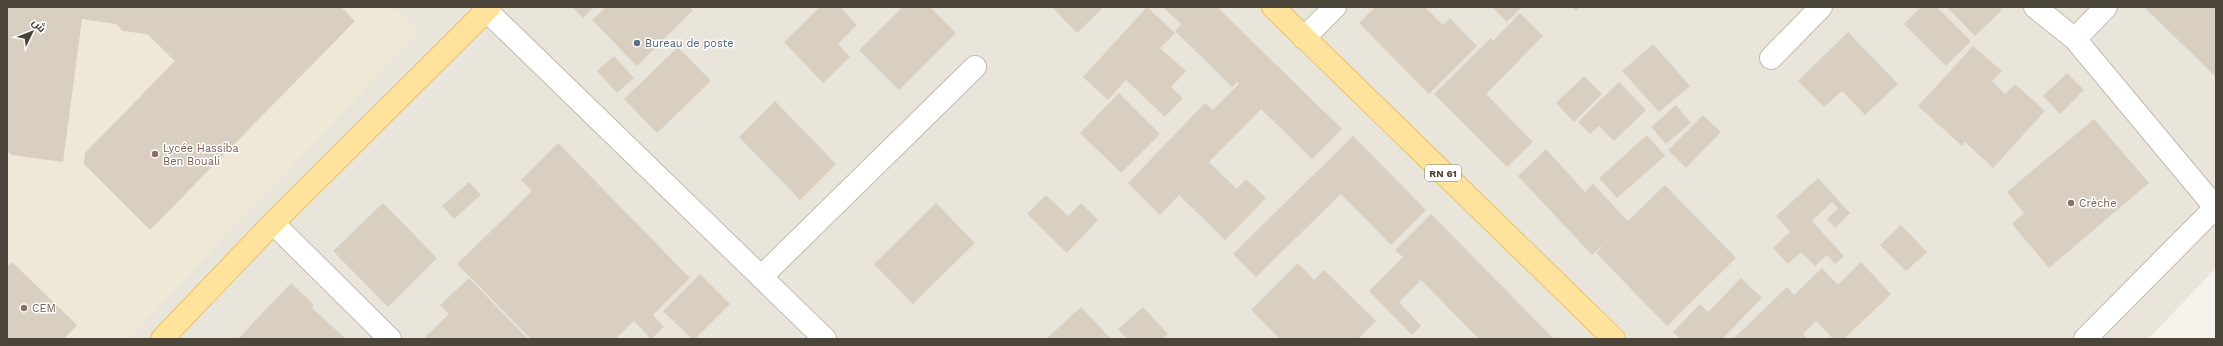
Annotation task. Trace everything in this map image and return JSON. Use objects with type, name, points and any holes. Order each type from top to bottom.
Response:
[{"type":"main road","name":"RN 61","points":[[1273,7],[1614,339]]},
{"type":"main road","points":[[162,339],[273,223],[486,8]]},
{"type":"street","points":[[1304,38],[1335,7]]},
{"type":"street","points":[[1771,58],[1821,7]]},
{"type":"street","points":[[2035,7],[2075,38],[2216,207],[2085,339]]},
{"type":"street","points":[[2075,38],[2106,7]]},
{"type":"street","points":[[486,8],[825,339]]},
{"type":"street","points":[[761,277],[974,67]]},
{"type":"street","points":[[273,223],[390,339]]},
{"type":"shaded area","points":[[7,7],[2216,7],[2216,268],[2148,339],[7,339]]},
{"type":"shaded area","name":"Lycée Hassiba Ben Bouali","points":[[7,7],[393,7],[419,32],[128,339],[7,339]]},
{"type":"building","points":[[7,7],[341,7],[355,21],[150,230],[84,164],[85,153],[175,61],[147,34],[123,31],[116,24],[82,19],[63,162],[12,155],[7,151]]},
{"type":"building","points":[[572,7],[594,7],[583,18]]},
{"type":"building","name":"Bureau de poste","points":[[606,7],[689,7],[693,10],[637,66],[592,20]]},
{"type":"building","points":[[820,7],[840,7],[857,25],[838,44],[850,57],[823,83],[784,42]]},
{"type":"building","points":[[903,7],[930,7],[956,33],[899,90],[859,50]]},
{"type":"building","points":[[1052,7],[1101,7],[1102,9],[1077,33]]},
{"type":"building","points":[[1147,7],[1175,33],[1160,48],[1186,71],[1171,87],[1183,98],[1165,117],[1126,80],[1108,100],[1083,77]]},
{"type":"building","points":[[1163,7],[1217,7],[1342,129],[1312,159],[1261,109],[1209,162],[1237,189],[1246,179],[1266,198],[1225,240],[1179,195],[1160,215],[1128,183],[1205,103],[1213,110],[1239,84],[1237,82],[1232,87],[1175,31],[1181,24]]},
{"type":"building","points":[[1375,7],[1425,7],[1443,25],[1450,18],[1477,46],[1429,94],[1359,23]]},
{"type":"building","points":[[1492,7],[1522,7],[1507,22]]},
{"type":"building","points":[[1572,7],[1581,7],[1576,11]]},
{"type":"building","points":[[1921,7],[1937,7],[1971,41],[1946,66],[1904,24]]},
{"type":"building","points":[[1947,7],[1999,7],[2002,10],[1975,36]]},
{"type":"building","points":[[2144,7],[2216,7],[2216,77]]},
{"type":"building","points":[[1520,13],[1543,36],[1486,94],[1533,142],[1507,167],[1434,94],[1491,38],[1493,41]]},
{"type":"building","points":[[1848,32],[1898,84],[1865,115],[1842,91],[1824,107],[1798,81]]},
{"type":"building","points":[[1653,44],[1690,86],[1659,112],[1622,71]]},
{"type":"building","points":[[1973,46],[2002,71],[1992,81],[2005,94],[2015,84],[2045,111],[1993,168],[1965,142],[1962,146],[1918,106]]},
{"type":"building","points":[[678,47],[711,81],[657,133],[624,99]]},
{"type":"building","points":[[614,56],[634,78],[617,93],[597,71]]},
{"type":"building","points":[[2067,73],[2084,90],[2060,114],[2043,96]]},
{"type":"building","points":[[1584,76],[1602,94],[1574,122],[1556,103]]},
{"type":"building","points":[[1619,82],[1646,110],[1614,141],[1599,126],[1590,134],[1578,122]]},
{"type":"building","points":[[1119,93],[1160,134],[1121,173],[1080,133]]},
{"type":"building","points":[[775,101],[836,164],[800,200],[739,137]]},
{"type":"building","points":[[1676,105],[1691,123],[1666,144],[1651,127]]},
{"type":"building","points":[[1703,115],[1721,132],[1686,168],[1668,150]]},
{"type":"building","name":"Crèche","points":[[2094,119],[2149,183],[2049,268],[2012,224],[2024,213],[2007,192]]},
{"type":"building","points":[[1647,135],[1665,156],[1617,198],[1599,178]]},
{"type":"building","points":[[1353,136],[1426,210],[1391,245],[1341,194],[1256,277],[1233,254]]},
{"type":"building","points":[[558,143],[690,278],[653,315],[664,327],[651,339],[634,321],[615,339],[531,339],[457,264],[532,191],[521,180]]},
{"type":"building","points":[[1546,149],[1585,192],[1593,184],[1628,221],[1665,185],[1736,258],[1667,326],[1596,253],[1605,243],[1592,255],[1518,176]]},
{"type":"building","points":[[1818,178],[1850,213],[1835,228],[1827,219],[1838,208],[1832,202],[1812,221],[1844,256],[1835,264],[1827,255],[1815,266],[1801,252],[1788,264],[1773,248],[1790,232],[1776,216]]},
{"type":"building","points":[[469,182],[481,195],[454,219],[442,206]]},
{"type":"building","points":[[1046,195],[1068,216],[1081,203],[1098,220],[1067,253],[1027,214]]},
{"type":"building","points":[[383,203],[437,258],[388,307],[333,251]]},
{"type":"building","points":[[936,203],[975,243],[913,304],[874,264]]},
{"type":"building","points":[[1431,214],[1554,339],[1479,339],[1421,280],[1399,302],[1421,326],[1412,335],[1369,291],[1403,257],[1395,250]]},
{"type":"building","points":[[1901,225],[1927,252],[1906,271],[1880,245]]},
{"type":"building","name":"CEM","points":[[12,262],[77,325],[64,339],[7,339],[7,267]]},
{"type":"building","points":[[1861,262],[1891,294],[1844,339],[1833,339],[1816,321],[1803,334],[1807,339],[1733,339],[1787,287],[1794,295],[1822,268],[1838,285]]},
{"type":"building","points":[[1298,263],[1314,280],[1324,270],[1376,321],[1358,339],[1280,339],[1251,310]]},
{"type":"building","points":[[700,274],[730,304],[695,339],[692,339],[663,311]]},
{"type":"building","points":[[469,278],[528,339],[423,339],[449,314],[440,305]]},
{"type":"building","points":[[1741,278],[1762,298],[1722,339],[1681,339],[1673,332],[1700,304],[1708,312]]},
{"type":"building","points":[[291,283],[314,305],[312,308],[346,339],[238,339]]},
{"type":"building","points":[[1081,307],[1111,339],[1046,339]]},
{"type":"building","points":[[1143,307],[1168,334],[1162,339],[1127,339],[1118,329]]},
{"type":"place","name":"Bureau de poste","points":[[637,43]]},
{"type":"place","name":"Lycée Hassiba Ben Bouali","points":[[155,154]]},
{"type":"place","name":"Crèche","points":[[2071,203]]},
{"type":"place","name":"CEM","points":[[24,308]]}]
